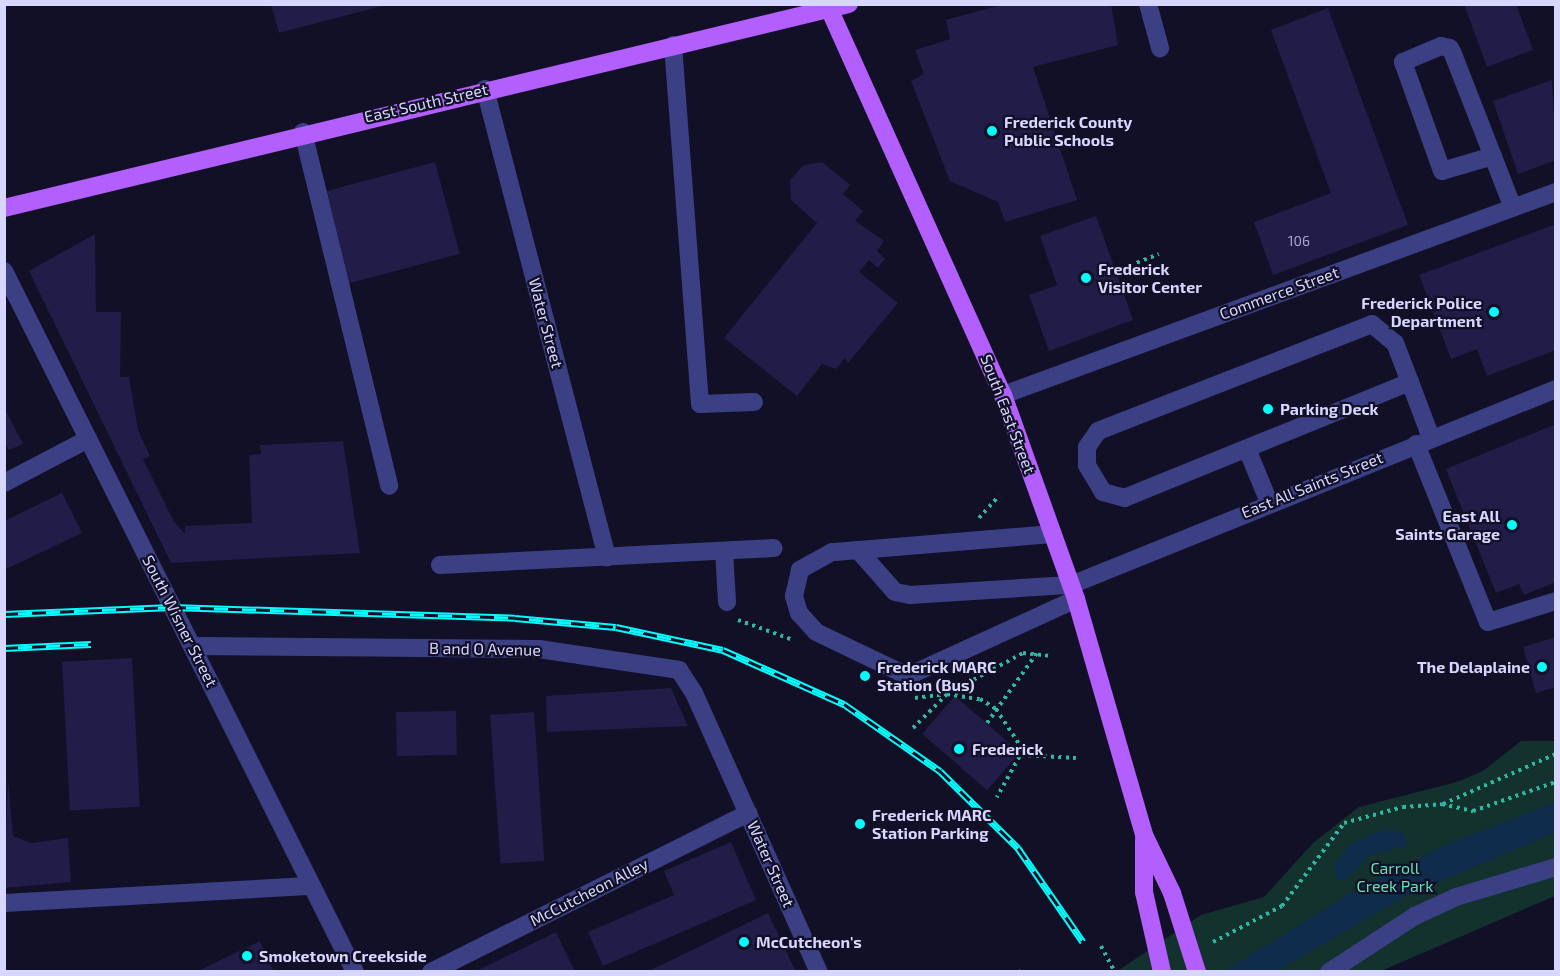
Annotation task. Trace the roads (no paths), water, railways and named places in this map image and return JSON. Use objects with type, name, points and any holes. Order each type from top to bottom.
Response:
[{"type":"main road","name":"East South Street","points":[[4,208],[303,132],[673,45],[826,6],[849,4]]},
{"type":"main road","name":"South East Street","points":[[826,6],[1003,395],[1073,592],[1144,836],[1172,893],[1197,972]]},
{"type":"main road","name":"South East Street","points":[[1144,836],[1144,892],[1162,972]]},
{"type":"street","points":[[1148,4],[1160,48]]},
{"type":"street","points":[[673,45],[699,404],[754,402]]},
{"type":"street","points":[[1493,156],[1442,171],[1402,62],[1441,46],[1450,48],[1514,207]]},
{"type":"street","name":"Water Street","points":[[484,89],[607,556]]},
{"type":"street","points":[[303,132],[390,486]]},
{"type":"street","name":"Commerce Street","points":[[1003,395],[1556,192]]},
{"type":"street","name":"South Wisner Street","points":[[4,272],[11,304],[88,439],[355,972]]},
{"type":"street","points":[[1410,382],[1125,498],[1103,492],[1086,457],[1092,439],[1105,428],[1365,325],[1378,326],[1395,343],[1410,382],[1423,441],[1488,622],[1556,601]]},
{"type":"street","name":"East All Saints Street","points":[[1053,534],[858,550],[813,558],[800,570],[794,596],[816,632],[894,673],[927,671],[1073,592],[1269,502],[1556,389]]},
{"type":"street","points":[[4,483],[88,439]]},
{"type":"street","points":[[1247,449],[1269,502]]},
{"type":"street","points":[[440,565],[774,548]]},
{"type":"street","points":[[724,550],[727,602]]},
{"type":"street","points":[[858,550],[881,579],[902,593],[1073,592]]},
{"type":"street","name":"B and O Avenue","points":[[192,646],[539,650],[653,663],[679,670],[723,756]]},
{"type":"street","name":"Water Street","points":[[723,756],[819,972]]},
{"type":"street","name":"McCutcheon Alley","points":[[431,972],[748,813]]},
{"type":"street","points":[[1329,972],[1415,916],[1456,897],[1556,867]]},
{"type":"street","points":[[4,903],[312,886]]},
{"type":"water","points":[[1555,802],[1555,832],[1402,898],[1277,971],[1225,971],[1359,888],[1448,844]]},
{"type":"water","points":[[1382,830],[1403,832],[1407,845],[1368,856],[1347,879],[1337,880],[1334,865],[1349,845]]},
{"type":"railway","points":[[4,614],[172,607],[515,618],[616,627],[723,650],[844,704],[940,771],[1018,848],[1083,942]]},
{"type":"railway","points":[[4,648],[91,644]]},
{"type":"place","name":"Frederick County Public Schools","points":[[992,131]]},
{"type":"place","name":"Frederick Visitor Center","points":[[1086,278]]},
{"type":"place","name":"Frederick Police Department","points":[[1494,312]]},
{"type":"place","name":"Parking Deck","points":[[1268,409]]},
{"type":"place","name":"East All Saints Garage","points":[[1512,525]]},
{"type":"place","name":"The Delaplaine","points":[[1542,667]]},
{"type":"place","name":"Frederick MARC Station (Bus)","points":[[865,676]]},
{"type":"place","name":"Frederick","points":[[959,749]]},
{"type":"place","name":"Frederick MARC Station Parking","points":[[860,824]]},
{"type":"place","name":"McCutcheon's","points":[[744,942]]},
{"type":"place","name":"Smoketown Creekside","points":[[247,956]]},
{"type":"park label","name":"Carroll Creek Park","points":[[1395,877]]}]
